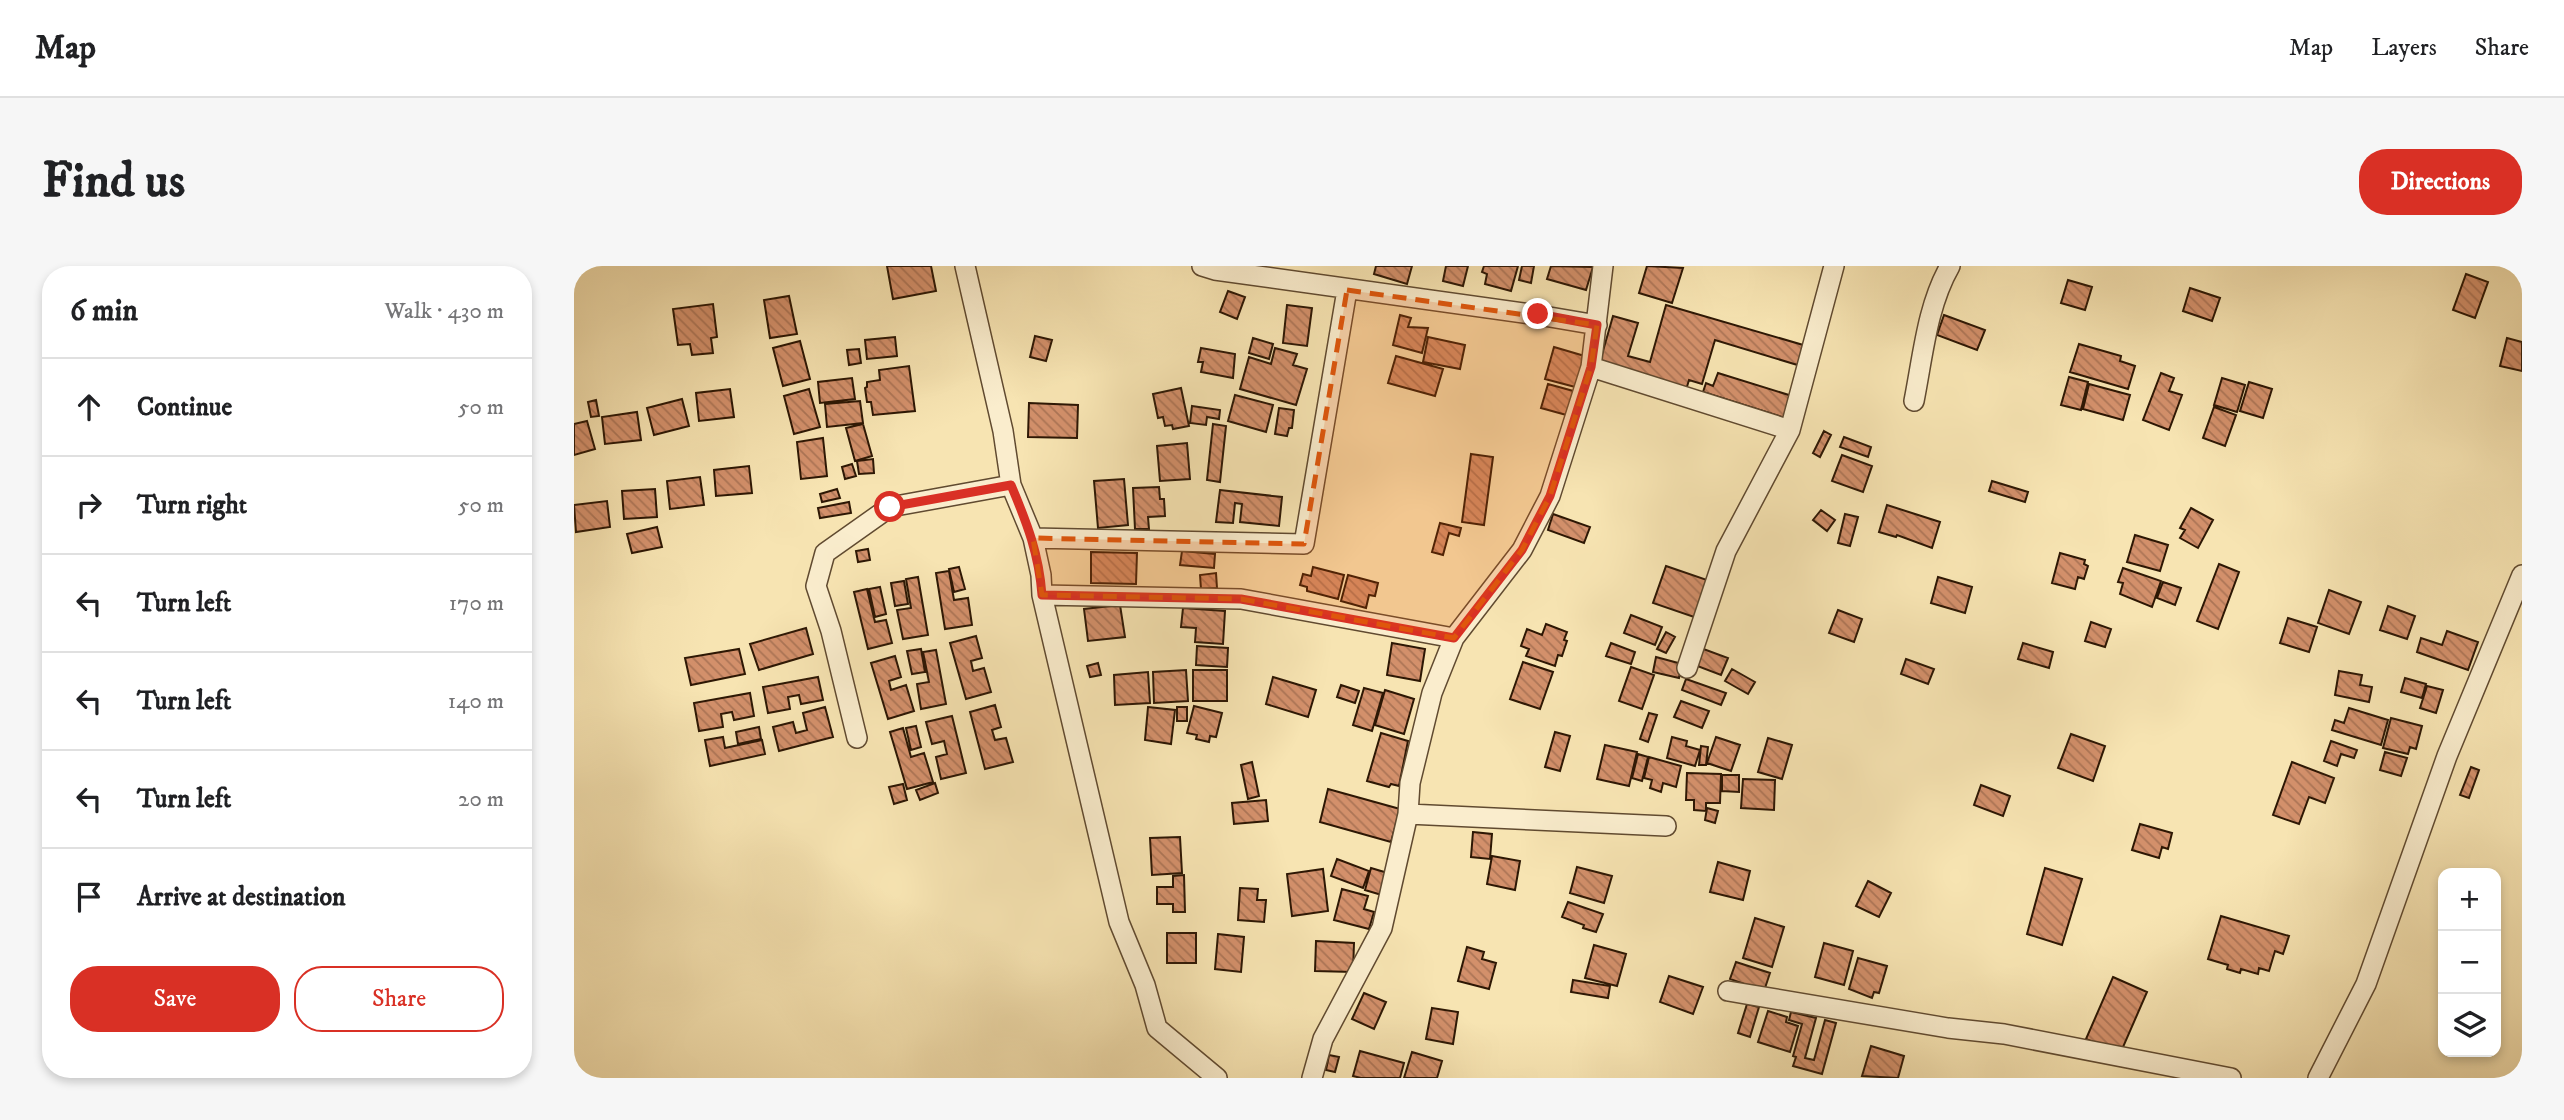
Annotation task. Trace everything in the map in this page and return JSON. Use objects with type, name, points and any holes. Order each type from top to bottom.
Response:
[{"type":"street","points":[[965,266],[1003,431],[1011,485],[1033,538],[1041,575],[1042,595],[1119,922],[1145,985],[1157,1028],[1217,1078]]},
{"type":"street","points":[[1202,266],[1347,290],[1538,314],[1597,325]]},
{"type":"street","points":[[1312,1078],[1323,1039],[1382,928],[1408,814],[1410,783],[1432,693],[1454,638],[1522,550],[1550,496],[1591,367],[1602,266]]},
{"type":"street","points":[[1687,668],[1726,551],[1790,430],[1834,266]]},
{"type":"street","points":[[1914,401],[1931,313],[1942,280],[1950,266]]},
{"type":"street","points":[[1033,538],[1304,544],[1347,290]]},
{"type":"street","points":[[1591,367],[1790,430]]},
{"type":"street","points":[[857,738],[831,631],[816,586],[825,554],[890,507],[1011,485]]},
{"type":"street","points":[[2318,1078],[2366,984],[2447,756],[2522,575]]},
{"type":"street","points":[[1042,595],[1241,599],[1454,638]]},
{"type":"street","points":[[1408,814],[1666,826]]},
{"type":"street","points":[[1728,991],[1948,1028],[2004,1034],[2231,1078]]},
{"type":"highlighted area","points":[[1347,290],[1597,325],[1591,367],[1550,496],[1522,550],[1454,638],[1241,599],[1042,595],[1033,538],[1304,544]]},
{"type":"building","points":[[887,266],[931,266],[936,291],[893,299]]},
{"type":"building","points":[[1376,266],[1412,266],[1407,284],[1374,274]]},
{"type":"building","points":[[1446,266],[1468,266],[1463,286],[1443,281]]},
{"type":"building","points":[[1484,266],[1518,266],[1511,291],[1485,284],[1487,274],[1482,272]]},
{"type":"building","points":[[1522,266],[1534,266],[1531,283],[1519,280]]},
{"type":"building","points":[[1551,266],[1593,267],[1586,290],[1547,279]]},
{"type":"building","points":[[1647,266],[1683,268],[1672,303],[1639,293]]},
{"type":"building","points":[[2466,274],[2488,282],[2475,318],[2453,310]]},
{"type":"building","points":[[2068,280],[2092,287],[2085,310],[2061,303]]},
{"type":"building","points":[[2190,288],[2220,298],[2212,321],[2183,311]]},
{"type":"building","points":[[1228,291],[1245,297],[1237,319],[1220,312]]},
{"type":"building","points":[[789,296],[797,334],[770,338],[764,300]]},
{"type":"building","points":[[713,304],[717,337],[711,338],[713,353],[692,355],[690,344],[678,345],[673,309]]},
{"type":"building","points":[[1287,305],[1312,308],[1307,346],[1283,343]]},
{"type":"building","points":[[1666,305],[1810,347],[1804,367],[1715,340],[1702,384],[1689,380],[1686,390],[1599,365],[1613,316],[1638,323],[1628,356],[1650,362]]},
{"type":"building","points":[[1400,315],[1411,318],[1408,327],[1428,328],[1422,353],[1393,345]]},
{"type":"building","points":[[1944,315],[1985,330],[1977,350],[1937,335]]},
{"type":"building","points":[[1035,336],[1052,340],[1046,361],[1030,357]]},
{"type":"building","points":[[895,337],[897,356],[867,359],[865,340]]},
{"type":"building","points":[[1428,337],[1465,345],[1460,369],[1423,362]]},
{"type":"building","points":[[1253,338],[1273,344],[1269,359],[1249,353]]},
{"type":"building","points":[[2507,338],[2522,342],[2522,371],[2500,366]]},
{"type":"building","points":[[800,341],[810,379],[783,386],[773,348]]},
{"type":"building","points":[[2079,344],[2121,356],[2120,361],[2135,366],[2128,389],[2070,372]]},
{"type":"building","points":[[1554,347],[1588,357],[1579,388],[1545,379]]},
{"type":"building","points":[[1201,348],[1235,354],[1233,378],[1201,372],[1203,362],[1198,362]]},
{"type":"building","points":[[1275,348],[1297,354],[1293,365],[1307,369],[1296,405],[1240,389],[1249,357],[1271,364]]},
{"type":"building","points":[[859,349],[861,363],[849,365],[847,350]]},
{"type":"building","points":[[1396,356],[1443,369],[1435,396],[1388,383]]},
{"type":"building","points":[[909,366],[915,411],[873,415],[871,402],[867,402],[867,382],[880,380],[879,370]]},
{"type":"building","points":[[1718,373],[1792,396],[1785,418],[1703,392],[1706,383],[1713,386]]},
{"type":"building","points":[[2161,373],[2174,378],[2169,391],[2182,395],[2169,430],[2143,420]]},
{"type":"building","points":[[2069,377],[2088,382],[2081,410],[2061,405]]},
{"type":"building","points":[[852,378],[855,399],[820,403],[818,382]]},
{"type":"building","points":[[2222,378],[2245,385],[2237,412],[2214,405]]},
{"type":"building","points":[[2249,382],[2272,389],[2263,418],[2240,411]]},
{"type":"building","points":[[1548,384],[1577,392],[1570,416],[1541,408]]},
{"type":"building","points":[[2089,384],[2130,395],[2123,420],[2083,409]]},
{"type":"building","points":[[1181,388],[1189,426],[1173,429],[1172,425],[1165,426],[1163,417],[1158,418],[1153,394]]},
{"type":"building","points":[[730,389],[734,417],[699,421],[696,393]]},
{"type":"building","points":[[809,389],[820,427],[794,434],[784,396]]},
{"type":"building","points":[[1235,395],[1273,405],[1266,432],[1228,421]]},
{"type":"building","points":[[682,399],[689,426],[654,435],[647,408]]},
{"type":"building","points":[[596,400],[599,416],[591,417],[588,402]]},
{"type":"building","points":[[860,401],[863,423],[827,427],[825,404]]},
{"type":"building","points":[[1029,403],[1078,405],[1077,438],[1028,437]]},
{"type":"building","points":[[1192,406],[1220,410],[1219,419],[1207,417],[1206,425],[1190,423]]},
{"type":"building","points":[[2214,407],[2236,415],[2225,446],[2203,438]]},
{"type":"building","points":[[1279,408],[1294,410],[1292,428],[1289,428],[1287,436],[1275,434]]},
{"type":"building","points":[[637,412],[641,440],[605,444],[602,417]]},
{"type":"building","points":[[587,421],[595,449],[574,455],[574,424]]},
{"type":"building","points":[[863,424],[872,456],[855,461],[846,428]]},
{"type":"building","points":[[1213,424],[1226,426],[1220,482],[1207,480]]},
{"type":"building","points":[[1824,431],[1831,435],[1820,457],[1813,453]]},
{"type":"building","points":[[1844,437],[1871,447],[1868,457],[1840,447]]},
{"type":"building","points":[[823,438],[827,476],[801,479],[797,442]]},
{"type":"building","points":[[1187,443],[1190,479],[1160,481],[1157,446]]},
{"type":"building","points":[[1471,454],[1493,457],[1484,525],[1462,522]]},
{"type":"building","points":[[1842,455],[1872,466],[1863,492],[1832,481]]},
{"type":"building","points":[[873,459],[874,473],[859,474],[857,461]]},
{"type":"building","points":[[852,464],[856,476],[845,479],[842,467]]},
{"type":"building","points":[[749,466],[752,493],[716,496],[714,470]]},
{"type":"building","points":[[700,477],[704,505],[670,509],[667,481]]},
{"type":"building","points":[[1124,479],[1128,525],[1098,528],[1094,481]]},
{"type":"building","points":[[1992,481],[2028,492],[2025,502],[1989,491]]},
{"type":"building","points":[[1159,487],[1160,499],[1164,499],[1165,516],[1148,517],[1149,529],[1135,529],[1133,488]]},
{"type":"building","points":[[655,489],[657,517],[624,519],[622,491]]},
{"type":"building","points":[[837,489],[840,498],[822,502],[820,494]]},
{"type":"building","points":[[1220,490],[1282,497],[1279,526],[1240,522],[1242,504],[1235,503],[1233,523],[1216,522]]},
{"type":"building","points":[[607,501],[610,527],[576,532],[574,505]]},
{"type":"building","points":[[849,502],[851,513],[820,518],[818,508]]},
{"type":"building","points":[[1887,505],[1940,522],[1932,548],[1897,535],[1896,537],[1879,532]]},
{"type":"building","points":[[2191,508],[2213,520],[2198,548],[2180,538],[2185,530],[2180,528]]},
{"type":"building","points":[[1821,510],[1835,520],[1827,531],[1813,520]]},
{"type":"building","points":[[1553,514],[1590,527],[1584,543],[1548,530]]},
{"type":"building","points":[[1845,514],[1858,517],[1850,546],[1838,543]]},
{"type":"building","points":[[1440,523],[1461,528],[1459,536],[1449,533],[1443,555],[1432,552]]},
{"type":"building","points":[[657,527],[662,547],[632,553],[627,534]]},
{"type":"building","points":[[2135,535],[2168,545],[2160,571],[2127,562]]},
{"type":"building","points":[[868,549],[870,560],[858,562],[856,551]]},
{"type":"building","points":[[1182,551],[1215,554],[1214,568],[1180,565]]},
{"type":"building","points":[[1091,552],[1137,553],[1136,584],[1091,583]]},
{"type":"building","points":[[2060,553],[2085,560],[2084,564],[2088,566],[2084,579],[2078,577],[2075,589],[2052,583]]},
{"type":"building","points":[[2219,564],[2239,572],[2218,629],[2197,621]]},
{"type":"building","points":[[1666,566],[1710,581],[1697,618],[1653,603]]},
{"type":"building","points":[[959,567],[965,589],[954,592],[949,569]]},
{"type":"building","points":[[1313,567],[1344,575],[1338,599],[1307,591],[1307,587],[1300,585],[1303,574],[1311,576]]},
{"type":"building","points":[[2123,568],[2161,581],[2152,607],[2120,594],[2123,583],[2118,582]]},
{"type":"building","points":[[949,571],[954,600],[968,598],[972,625],[945,629],[936,573]]},
{"type":"building","points":[[1216,573],[1217,588],[1201,589],[1200,575]]},
{"type":"building","points":[[1348,575],[1378,583],[1375,596],[1369,595],[1366,608],[1341,601]]},
{"type":"building","points":[[918,577],[928,635],[903,639],[897,610],[911,608],[906,579]]},
{"type":"building","points":[[1938,577],[1972,587],[1965,613],[1931,603]]},
{"type":"building","points":[[904,581],[908,604],[895,606],[891,583]]},
{"type":"building","points":[[2163,582],[2181,588],[2175,605],[2157,598]]},
{"type":"building","points":[[880,587],[886,614],[875,617],[869,589]]},
{"type":"building","points":[[867,589],[875,622],[886,620],[892,643],[868,649],[854,592]]},
{"type":"building","points":[[2329,590],[2361,602],[2349,634],[2318,623]]},
{"type":"building","points":[[1120,605],[1125,637],[1088,641],[1084,609]]},
{"type":"building","points":[[2388,606],[2415,616],[2407,639],[2380,630]]},
{"type":"building","points":[[1183,608],[1225,611],[1223,644],[1195,642],[1196,628],[1181,627]]},
{"type":"building","points":[[1838,610],[1862,619],[1854,642],[1829,633]]},
{"type":"building","points":[[1631,615],[1662,627],[1655,645],[1624,633]]},
{"type":"building","points":[[2288,618],[2317,627],[2309,652],[2280,643]]},
{"type":"building","points":[[2091,622],[2111,629],[2105,647],[2085,641]]},
{"type":"building","points":[[1546,624],[1567,632],[1562,656],[1558,655],[1555,666],[1526,656],[1529,649],[1521,646],[1527,629],[1542,635]]},
{"type":"building","points":[[806,628],[813,654],[759,670],[750,644]]},
{"type":"building","points":[[2447,631],[2478,642],[2468,670],[2417,652],[2421,638],[2442,645]]},
{"type":"building","points":[[1666,632],[1675,637],[1666,653],[1657,649]]},
{"type":"building","points":[[976,636],[982,658],[971,661],[973,671],[984,668],[991,692],[966,699],[950,643]]},
{"type":"building","points":[[1392,643],[1425,649],[1420,681],[1387,675]]},
{"type":"building","points":[[1611,643],[1635,652],[1631,664],[1606,656]]},
{"type":"building","points":[[2023,643],[2053,652],[2049,668],[2018,659]]},
{"type":"building","points":[[1197,646],[1228,648],[1227,667],[1196,665]]},
{"type":"building","points":[[1698,647],[1728,658],[1721,675],[1692,664]]},
{"type":"building","points":[[739,649],[745,674],[691,685],[685,658]]},
{"type":"building","points":[[921,649],[925,672],[912,674],[907,651]]},
{"type":"building","points":[[936,650],[946,704],[921,709],[917,684],[929,682],[923,652]]},
{"type":"building","points":[[895,656],[901,677],[889,681],[891,690],[906,685],[914,711],[888,719],[871,663]]},
{"type":"building","points":[[1656,657],[1682,664],[1679,678],[1653,672]]},
{"type":"building","points":[[1906,659],[1934,669],[1928,684],[1901,674]]},
{"type":"building","points":[[1523,662],[1553,672],[1540,709],[1510,699]]},
{"type":"building","points":[[1098,663],[1101,675],[1090,677],[1087,666]]},
{"type":"building","points":[[1631,667],[1654,675],[1642,709],[1619,701]]},
{"type":"building","points":[[1732,669],[1755,682],[1748,694],[1725,681]]},
{"type":"building","points":[[1186,670],[1188,701],[1154,703],[1153,672]]},
{"type":"building","points":[[1193,670],[1227,670],[1227,701],[1193,701]]},
{"type":"building","points":[[2339,671],[2362,675],[2360,685],[2372,687],[2369,702],[2335,695]]},
{"type":"building","points":[[1148,672],[1150,703],[1115,705],[1114,675]]},
{"type":"building","points":[[818,677],[823,700],[801,704],[799,695],[788,697],[790,709],[768,713],[763,687]]},
{"type":"building","points":[[1273,677],[1316,690],[1308,717],[1266,704]]},
{"type":"building","points":[[2405,678],[2426,684],[2422,698],[2401,692]]},
{"type":"building","points":[[1686,679],[1726,693],[1721,705],[1682,690]]},
{"type":"building","points":[[1341,685],[1359,691],[1355,703],[1337,697]]},
{"type":"building","points":[[2427,686],[2443,690],[2436,713],[2420,708]]},
{"type":"building","points":[[1364,688],[1383,693],[1372,731],[1353,725]]},
{"type":"building","points":[[1385,690],[1414,699],[1404,734],[1375,725]]},
{"type":"building","points":[[750,693],[754,716],[734,720],[732,712],[721,714],[723,727],[699,731],[694,703]]},
{"type":"building","points":[[1681,701],[1709,711],[1702,728],[1674,717]]},
{"type":"building","points":[[995,705],[1001,727],[992,730],[995,740],[1006,738],[1013,762],[985,769],[970,712]]},
{"type":"building","points":[[1194,706],[1222,713],[1216,737],[1210,736],[1209,742],[1196,739],[1197,735],[1187,733]]},
{"type":"building","points":[[825,707],[833,737],[779,751],[773,727],[793,722],[796,733],[807,730],[803,713]]},
{"type":"building","points":[[1148,707],[1175,710],[1171,744],[1145,740]]},
{"type":"building","points":[[1177,707],[1187,707],[1187,721],[1177,721]]},
{"type":"building","points":[[2349,708],[2388,720],[2381,745],[2332,730],[2335,720],[2344,723]]},
{"type":"building","points":[[1649,713],[1657,715],[1648,742],[1640,739]]},
{"type":"building","points":[[952,716],[966,773],[941,779],[936,757],[947,754],[944,741],[932,744],[926,722]]},
{"type":"building","points":[[2391,718],[2422,726],[2416,749],[2410,747],[2408,754],[2383,748]]},
{"type":"building","points":[[916,726],[921,747],[911,750],[906,728]]},
{"type":"building","points":[[759,727],[761,739],[738,744],[736,732]]},
{"type":"building","points":[[903,728],[911,757],[924,753],[933,782],[907,789],[890,732]]},
{"type":"building","points":[[1555,732],[1570,736],[1560,771],[1545,767]]},
{"type":"building","points":[[1381,733],[1408,741],[1399,786],[1391,784],[1389,787],[1367,781]]},
{"type":"building","points":[[2071,734],[2105,746],[2093,781],[2058,768]]},
{"type":"building","points":[[723,737],[725,748],[762,740],[765,754],[710,766],[705,740]]},
{"type":"building","points":[[1672,737],[1687,741],[1686,746],[1700,750],[1695,766],[1667,758]]},
{"type":"building","points":[[1716,737],[1740,745],[1731,771],[1707,763]]},
{"type":"building","points":[[1768,738],[1792,745],[1782,779],[1758,772]]},
{"type":"building","points":[[2331,741],[2357,750],[2354,758],[2341,754],[2337,766],[2324,761]]},
{"type":"building","points":[[1605,745],[1637,752],[1629,786],[1597,779]]},
{"type":"building","points":[[1701,746],[1708,747],[1706,765],[1699,765]]},
{"type":"building","points":[[2385,752],[2407,758],[2401,776],[2380,770]]},
{"type":"building","points":[[1638,754],[1648,757],[1642,781],[1632,778]]},
{"type":"building","points":[[1649,757],[1681,766],[1676,787],[1663,783],[1661,792],[1650,788],[1652,780],[1644,778]]},
{"type":"building","points":[[1252,762],[1259,796],[1248,799],[1241,765]]},
{"type":"building","points":[[2292,762],[2334,778],[2325,803],[2309,797],[2299,824],[2273,815]]},
{"type":"building","points":[[2471,767],[2479,770],[2469,798],[2460,795]]},
{"type":"building","points":[[1687,773],[1721,774],[1720,803],[1706,803],[1706,811],[1694,810],[1694,800],[1686,800]]},
{"type":"building","points":[[1722,775],[1739,775],[1739,792],[1722,791]]},
{"type":"building","points":[[1743,779],[1775,780],[1774,810],[1741,808]]},
{"type":"building","points":[[935,783],[938,793],[920,800],[916,790]]},
{"type":"building","points":[[903,784],[907,800],[894,804],[889,787]]},
{"type":"building","points":[[1981,785],[2010,796],[2003,816],[1974,805]]},
{"type":"building","points":[[1328,789],[1400,809],[1391,842],[1320,822]]},
{"type":"building","points":[[1266,800],[1268,821],[1234,824],[1232,803]]},
{"type":"building","points":[[1707,808],[1718,811],[1715,823],[1705,820]]},
{"type":"building","points":[[2140,824],[2172,833],[2168,849],[2162,847],[2159,858],[2132,850]]},
{"type":"building","points":[[1473,832],[1492,834],[1490,859],[1471,857]]},
{"type":"building","points":[[1180,837],[1182,873],[1152,875],[1150,838]]},
{"type":"building","points":[[1492,856],[1520,861],[1515,890],[1487,884]]},
{"type":"building","points":[[1337,859],[1369,871],[1363,888],[1331,876]]},
{"type":"building","points":[[1718,862],[1750,871],[1743,900],[1710,892]]},
{"type":"building","points":[[1577,867],[1612,876],[1604,903],[1570,893]]},
{"type":"building","points":[[1371,868],[1391,874],[1385,896],[1365,890]]},
{"type":"building","points":[[2045,868],[2082,879],[2062,945],[2027,934]]},
{"type":"building","points":[[1323,869],[1328,911],[1292,916],[1287,874]]},
{"type":"building","points":[[1184,875],[1185,912],[1173,912],[1173,904],[1157,904],[1157,887],[1173,887],[1173,876]]},
{"type":"building","points":[[1868,881],[1891,893],[1879,917],[1856,906]]},
{"type":"building","points":[[1240,888],[1258,889],[1257,900],[1266,900],[1264,922],[1238,920]]},
{"type":"building","points":[[1342,889],[1368,896],[1364,909],[1374,912],[1369,929],[1334,920]]},
{"type":"building","points":[[1568,902],[1603,914],[1596,932],[1562,917]]},
{"type":"building","points":[[2221,916],[2289,936],[2283,954],[2275,951],[2269,971],[2259,968],[2258,974],[2241,969],[2240,973],[2227,969],[2228,965],[2208,959]]},
{"type":"building","points":[[1755,918],[1784,927],[1772,967],[1743,958]]},
{"type":"building","points":[[1167,933],[1196,933],[1196,963],[1167,963]]},
{"type":"building","points":[[1218,934],[1244,937],[1241,972],[1215,969]]},
{"type":"building","points":[[1316,941],[1354,943],[1353,972],[1315,971]]},
{"type":"building","points":[[1824,943],[1853,951],[1844,985],[1815,977]]},
{"type":"building","points":[[1594,945],[1626,954],[1617,986],[1585,978]]},
{"type":"building","points":[[1467,947],[1484,952],[1482,959],[1496,963],[1489,989],[1458,981]]},
{"type":"building","points":[[1858,958],[1887,966],[1879,993],[1874,992],[1872,998],[1849,989]]},
{"type":"building","points":[[1736,962],[1770,973],[1764,991],[1730,979]]},
{"type":"building","points":[[1669,976],[1703,987],[1693,1014],[1660,1002]]},
{"type":"building","points":[[2113,977],[2147,992],[2120,1054],[2086,1039]]},
{"type":"building","points":[[1573,980],[1610,986],[1608,998],[1571,992]]},
{"type":"building","points":[[1364,993],[1386,1002],[1374,1029],[1352,1019]]},
{"type":"building","points":[[1747,1004],[1759,1007],[1750,1037],[1738,1033]]},
{"type":"building","points":[[1432,1008],[1458,1012],[1453,1044],[1426,1039]]},
{"type":"building","points":[[1768,1011],[1787,1017],[1786,1022],[1798,1026],[1790,1052],[1758,1042]]},
{"type":"building","points":[[1791,1012],[1816,1018],[1805,1058],[1814,1060],[1825,1020],[1836,1023],[1822,1074],[1793,1066],[1802,1024],[1789,1020]]},
{"type":"building","points":[[1871,1046],[1904,1056],[1898,1078],[1862,1076]]},
{"type":"building","points":[[1360,1051],[1404,1063],[1400,1078],[1353,1076]]},
{"type":"building","points":[[1412,1052],[1442,1061],[1437,1078],[1404,1078]]},
{"type":"building","points":[[1329,1055],[1339,1057],[1335,1072],[1326,1070]]},
{"type":"route","points":[[890,507],[1011,485],[1033,538],[1041,575],[1042,595],[1241,599],[1454,638],[1522,550],[1550,496],[1591,367],[1597,325],[1538,314]]}]
